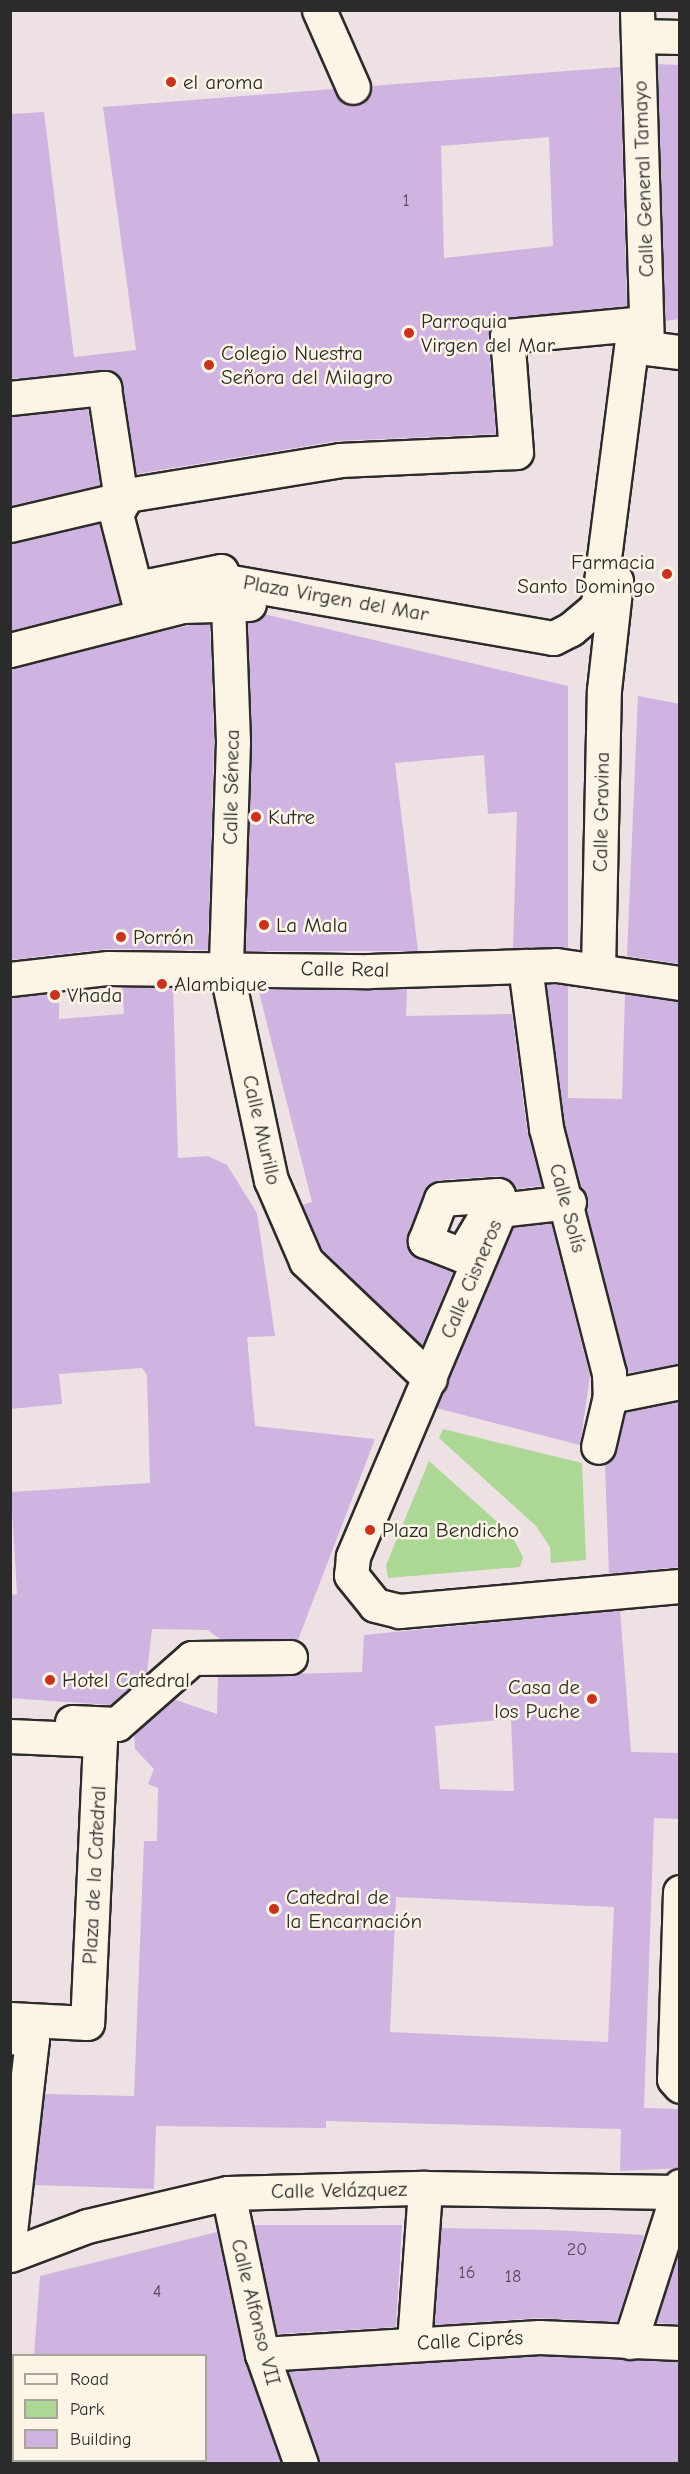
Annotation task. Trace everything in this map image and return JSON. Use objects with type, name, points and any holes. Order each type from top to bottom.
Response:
[{"type":"street","points":[[319,10],[353,87]]},
{"type":"street","points":[[638,23],[680,37]]},
{"type":"street","name":"Calle General Tamayo","points":[[638,23],[647,348]]},
{"type":"street","name":"Plaza Virgen del Mar","points":[[634,324],[599,598],[583,619],[553,638],[226,581],[221,571],[152,585],[154,599],[140,607],[116,514],[121,499],[332,461],[516,452],[507,336],[634,324]]},
{"type":"street","points":[[10,650],[182,606],[319,602],[477,635],[606,653],[647,348],[680,352]]},
{"type":"street","points":[[10,398],[104,388],[121,499],[10,525]]},
{"type":"street","name":"Calle Séneca","points":[[226,969],[233,741],[228,605]]},
{"type":"street","name":"Calle Gravina","points":[[598,971],[606,653]]},
{"type":"street","name":"Calle Real","points":[[10,978],[102,968],[525,966],[598,971],[680,983]]},
{"type":"street","name":"Calle Solís","points":[[525,966],[546,1128],[569,1202],[610,1396],[598,1447]]},
{"type":"street","name":"Calle Murillo","points":[[226,969],[271,1180],[306,1262],[430,1379]]},
{"type":"street","name":"Calle Cisneros","points":[[430,1379],[500,1210],[569,1202]]},
{"type":"street","points":[[430,1379],[353,1557],[351,1575],[361,1593],[375,1605],[399,1611],[679,1590]]},
{"type":"street","points":[[610,1396],[680,1382]]},
{"type":"street","points":[[10,1714],[76,1722],[117,1724],[192,1658],[290,1657]]},
{"type":"street","name":"Plaza de la Catedral","points":[[10,1736],[100,1740],[87,2023],[10,2019]]},
{"type":"street","points":[[680,1892],[674,2079],[680,2086]]},
{"type":"street","points":[[10,2037],[32,2039],[10,2232]]},
{"type":"street","points":[[414,2343],[425,2188]]},
{"type":"street","name":"Calle Velázquez","points":[[10,2255],[87,2226],[228,2193],[425,2188],[678,2189]]},
{"type":"street","points":[[630,2342],[678,2189]]},
{"type":"street","name":"Calle Alfonso VII","points":[[228,2193],[262,2354],[301,2463]]},
{"type":"street","name":"Calle Ciprés","points":[[262,2354],[538,2337],[680,2343]]},
{"type":"green space","points":[[443,1429],[582,1463],[586,1560],[551,1563],[550,1547],[536,1526],[439,1438]]},
{"type":"green space","points":[[429,1461],[511,1534],[523,1557],[520,1567],[388,1578],[386,1565]]},
{"type":"building","points":[[657,64],[680,65],[680,319],[665,321]]},
{"type":"building","points":[[620,67],[627,306],[496,321],[488,337],[496,434],[337,441],[136,474],[123,385],[112,371],[10,379],[10,114],[44,112],[74,357],[136,350],[103,107],[333,89],[352,106],[368,98],[371,86]],"holes":[[[549,137],[553,246],[444,258],[441,146]]]},
{"type":"building","points":[[88,409],[100,485],[10,506],[10,416]]},
{"type":"building","points":[[99,523],[120,603],[10,631],[10,543]]},
{"type":"building","points":[[264,614],[568,686],[568,948],[513,948],[517,812],[488,814],[484,755],[395,763],[418,951],[245,951],[252,742],[247,623]]},
{"type":"building","points":[[194,624],[210,624],[214,741],[208,950],[106,949],[10,960],[10,668]]},
{"type":"building","points":[[638,696],[680,704],[680,964],[627,956]]},
{"type":"building","points":[[546,984],[568,986],[568,1098],[622,1099],[625,994],[680,1001],[680,1364],[628,1373],[564,1124]]},
{"type":"building","points":[[122,987],[173,987],[178,1158],[208,1156],[227,1165],[257,1213],[275,1336],[247,1337],[255,1426],[375,1439],[298,1640],[220,1639],[208,1630],[152,1629],[147,1673],[110,1705],[10,1698],[10,1595],[17,1594],[11,1492],[150,1483],[147,1375],[142,1368],[59,1374],[62,1404],[10,1409],[10,997],[59,992],[59,1019],[124,1014]]},
{"type":"building","points":[[258,988],[407,989],[406,1016],[512,1014],[527,1130],[542,1186],[515,1189],[497,1176],[440,1180],[424,1192],[407,1245],[418,1258],[453,1272],[422,1346],[322,1250],[302,1205],[312,1202]]},
{"type":"building","points":[[551,1223],[590,1376],[580,1445],[436,1408],[513,1227]]},
{"type":"building","points":[[680,1401],[680,1567],[609,1574],[605,1464],[616,1452],[625,1412]]},
{"type":"building","name":"Catedral de la Encarnación","points":[[620,1610],[631,1752],[680,1753],[680,1819],[654,1818],[644,2108],[680,2109],[680,2168],[620,2171],[621,2129],[326,2121],[326,2128],[156,2126],[154,2189],[34,2185],[45,2094],[134,2096],[144,1841],[157,1841],[158,1788],[148,1784],[154,1769],[135,1749],[134,1734],[173,1699],[217,1714],[218,1676],[362,1672],[364,1635]],"holes":[[[511,1719],[514,1791],[440,1789],[435,1726]],[[396,1897],[614,1907],[608,2042],[390,2032]]]},
{"type":"building","points":[[254,2225],[402,2225],[396,2327],[277,2334]]},
{"type":"building","points":[[441,2228],[552,2230],[644,2235],[617,2322],[538,2318],[434,2325]]},
{"type":"building","points":[[217,2232],[244,2358],[281,2463],[206,2463],[207,2354],[34,2354],[40,2276]]},
{"type":"building","points":[[680,2249],[680,2324],[656,2323]]},
{"type":"building","points":[[539,2356],[680,2362],[680,2463],[319,2463],[288,2371]]},
{"type":"place","name":"el aroma","points":[[171,82]]},
{"type":"place","name":"Parroquia Virgen del Mar","points":[[409,333]]},
{"type":"place","name":"Colegio Nuestra Señora del Milagro","points":[[209,365]]},
{"type":"place","name":"Farmacia Santo Domingo","points":[[667,574]]},
{"type":"place","name":"Kutre","points":[[256,817]]},
{"type":"place","name":"La Mala","points":[[264,925]]},
{"type":"place","name":"Porrón","points":[[121,937]]},
{"type":"place","name":"Alambique","points":[[162,984]]},
{"type":"place","name":"Vhada","points":[[55,995]]},
{"type":"place","name":"Plaza Bendicho","points":[[370,1530]]},
{"type":"place","name":"Hotel Catedral","points":[[50,1680]]},
{"type":"place","name":"Casa de los Puche","points":[[592,1699]]},
{"type":"place","name":"Catedral de la Encarnación","points":[[274,1909]]}]
